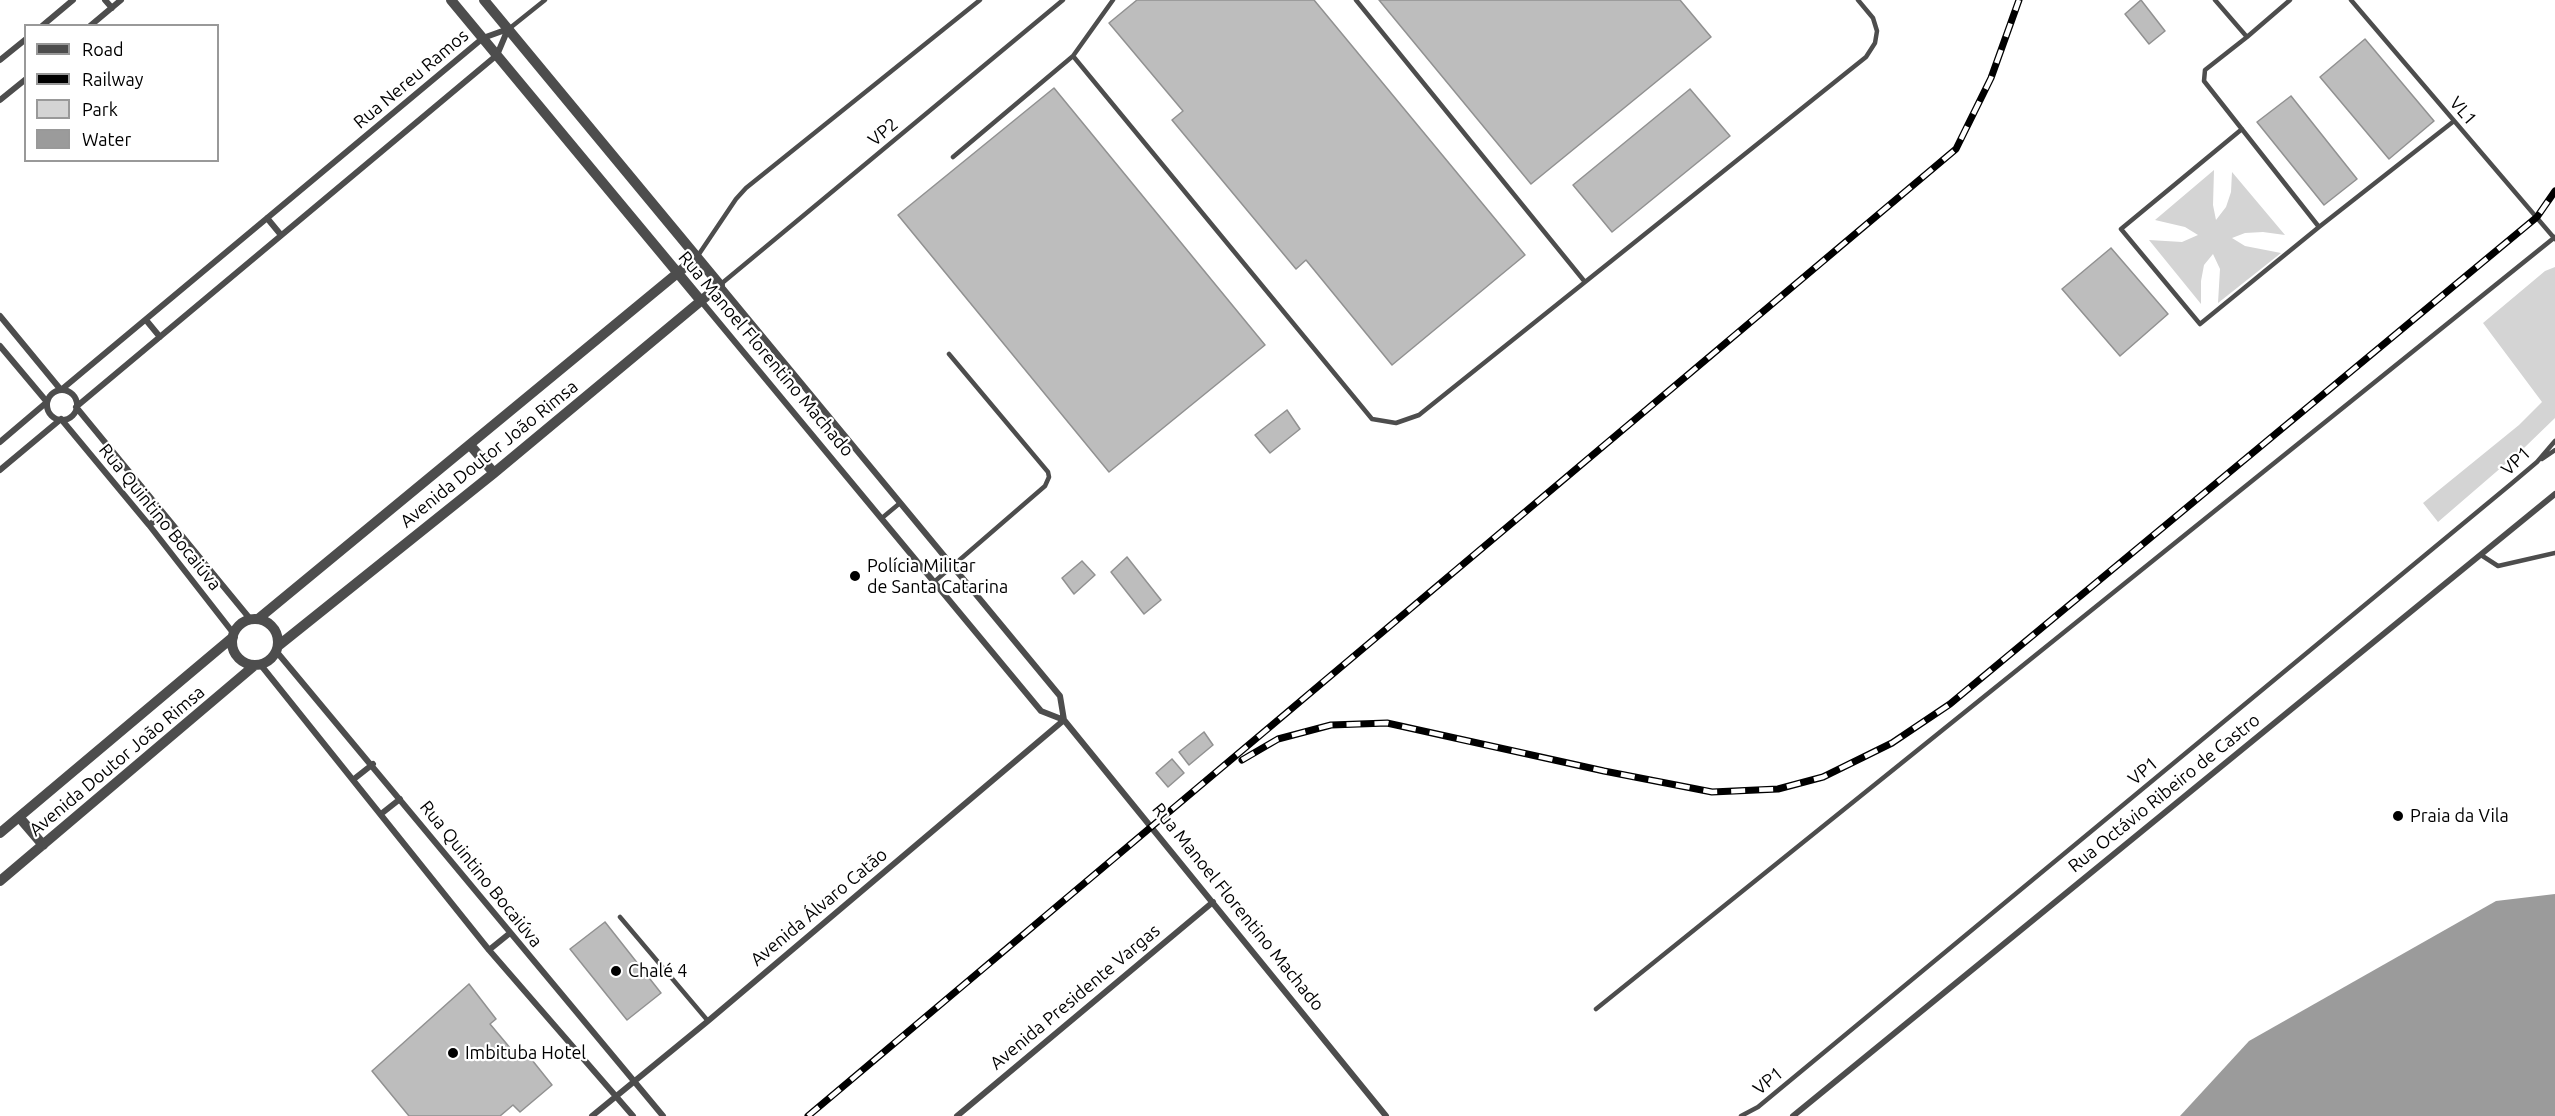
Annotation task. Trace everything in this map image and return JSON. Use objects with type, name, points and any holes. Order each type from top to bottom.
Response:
[{"type":"street","points":[[44,24],[73,0]]},
{"type":"street","points":[[105,0],[112,8]]},
{"type":"street","points":[[92,24],[121,0]]},
{"type":"street","name":"Rua Manoel Florentino Machado","points":[[451,0],[1041,711],[1064,720],[1386,1116]]},
{"type":"street","name":"Rua Manoel Florentino Machado","points":[[484,0],[1060,696],[1064,720]]},
{"type":"street","name":"Rua Nereu Ramos","points":[[62,390],[483,38],[508,29]]},
{"type":"street","name":"Rua Nereu Ramos","points":[[76,407],[496,55],[508,29]]},
{"type":"street","points":[[0,60],[24,41]]},
{"type":"street","points":[[0,100],[24,81]]},
{"type":"street","points":[[267,218],[281,235]]},
{"type":"street","name":"Avenida Doutor João Rimsa","points":[[254,620],[697,257]]},
{"type":"street","name":"Avenida Doutor João Rimsa","points":[[277,648],[494,473],[720,285]]},
{"type":"street","points":[[0,316],[62,390],[73,395],[76,407],[72,415],[61,419],[0,470]]},
{"type":"street","points":[[146,320],[160,337]]},
{"type":"street","points":[[0,346],[47,402],[52,416],[61,419]]},
{"type":"street","points":[[0,442],[47,402],[54,392],[62,390]]},
{"type":"street","name":"Rua Quintino Bocaiúva","points":[[76,407],[254,620]]},
{"type":"street","name":"Rua Quintino Bocaiúva","points":[[61,419],[149,525],[234,635]]},
{"type":"street","points":[[470,445],[494,473]]},
{"type":"street","name":"Rua Octávio Ribeiro de Castro","points":[[1793,1116],[2555,494]]},
{"type":"street","points":[[149,525],[164,514]]},
{"type":"street","points":[[254,620],[271,626],[278,639],[273,657],[258,664],[248,663],[236,654],[233,648],[234,635],[238,627],[254,620]]},
{"type":"street","name":"Avenida Doutor João Rimsa","points":[[0,833],[234,635]]},
{"type":"street","name":"Rua Quintino Bocaiúva","points":[[277,648],[663,1116]]},
{"type":"street","points":[[258,664],[354,779],[489,950],[633,1116]]},
{"type":"street","name":"Avenida Doutor João Rimsa","points":[[0,881],[258,664]]},
{"type":"street","name":"Avenida Álvaro Catão","points":[[592,1116],[1064,720]]},
{"type":"street","points":[[354,779],[373,764]]},
{"type":"street","points":[[381,814],[400,799]]},
{"type":"street","points":[[19,817],[43,845]]},
{"type":"street","name":"Avenida Presidente Vargas","points":[[957,1116],[1213,902]]},
{"type":"street","points":[[489,950],[510,933]]},
{"type":"lane","points":[[508,29],[545,0]]},
{"type":"lane","points":[[697,257],[746,188],[980,0]]},
{"type":"lane","name":"VP2","points":[[720,285],[1063,0]]},
{"type":"lane","points":[[953,157],[1073,56],[1113,0]]},
{"type":"lane","points":[[1356,0],[1585,282]]},
{"type":"lane","points":[[1073,56],[1372,419],[1396,423],[1419,416],[1866,57],[1875,43],[1877,31],[1873,18],[1858,0]]},
{"type":"lane","points":[[2215,0],[2247,37]]},
{"type":"lane","points":[[2290,0],[2205,70],[2203,76],[2204,81],[2319,227]]},
{"type":"lane","name":"VL1","points":[[2351,0],[2555,238]]},
{"type":"lane","points":[[2242,129],[2121,229],[2200,324],[2454,121]]},
{"type":"lane","points":[[1596,1009],[2555,238]]},
{"type":"lane","points":[[934,582],[1045,486],[1049,477],[1048,472],[949,354]]},
{"type":"lane","name":"VP1","points":[[1742,1116],[1774,1094],[2537,462],[2555,441]]},
{"type":"lane","points":[[2537,462],[2555,450]]},
{"type":"lane","points":[[882,518],[900,503]]},
{"type":"lane","points":[[2481,555],[2492,564],[2505,566],[2555,553]]},
{"type":"lane","points":[[620,917],[708,1021]]},
{"type":"green space","points":[[2214,170],[2213,205],[2216,220],[2226,207],[2231,192],[2232,172],[2285,235],[2263,232],[2245,233],[2232,238],[2245,246],[2281,253],[2218,303],[2220,269],[2213,254],[2204,265],[2201,304],[2149,240],[2182,242],[2198,235],[2185,227],[2155,220]]},
{"type":"green space","points":[[2555,267],[2555,418],[2438,522],[2423,503],[2519,425],[2542,402],[2483,323],[2545,271]]},
{"type":"water","points":[[2555,894],[2555,1116],[2180,1116],[2249,1041],[2496,901]]},
{"type":"building","points":[[1137,0],[1314,0],[1525,255],[1392,365],[1306,260],[1296,269],[1172,120],[1183,111],[1109,23]]},
{"type":"building","points":[[1379,0],[1680,0],[1711,37],[1531,184]]},
{"type":"building","points":[[2141,0],[2165,31],[2149,44],[2125,14]]},
{"type":"building","points":[[2365,39],[2434,121],[2389,159],[2320,77]]},
{"type":"building","points":[[1054,88],[1265,345],[1109,472],[898,215]]},
{"type":"building","points":[[1690,89],[1730,136],[1612,232],[1573,185]]},
{"type":"building","points":[[2291,96],[2357,179],[2324,205],[2257,122]]},
{"type":"building","points":[[2111,248],[2168,314],[2120,356],[2062,289]]},
{"type":"building","points":[[1287,410],[1300,429],[1270,453],[1255,435]]},
{"type":"building","points":[[1127,557],[1161,600],[1144,614],[1111,572]]},
{"type":"building","points":[[1082,561],[1095,575],[1074,594],[1062,578]]},
{"type":"building","points":[[1204,732],[1213,745],[1189,765],[1179,752]]},
{"type":"building","points":[[1172,759],[1184,773],[1168,787],[1156,773]]},
{"type":"building","name":"Chalé 4","points":[[605,922],[661,993],[627,1020],[570,949]]},
{"type":"building","name":"Imbituba Hotel","points":[[469,984],[496,1019],[490,1024],[516,1055],[524,1050],[552,1085],[520,1112],[513,1105],[500,1116],[409,1116],[372,1071]]},
{"type":"railway","points":[[808,1116],[1956,149],[1991,78],[2019,0]]},
{"type":"railway","points":[[1242,760],[1278,739],[1331,725],[1387,723],[1604,771],[1712,792],[1778,789],[1823,777],[1892,743],[1950,704],[2537,217],[2555,191]]},
{"type":"place","name":"Polícia Militar de Santa Catarina","points":[[855,576]]},
{"type":"place","name":"Praia da Vila","points":[[2398,816]]},
{"type":"place","name":"Chalé 4","points":[[616,971]]},
{"type":"place","name":"Imbituba Hotel","points":[[453,1053]]}]
